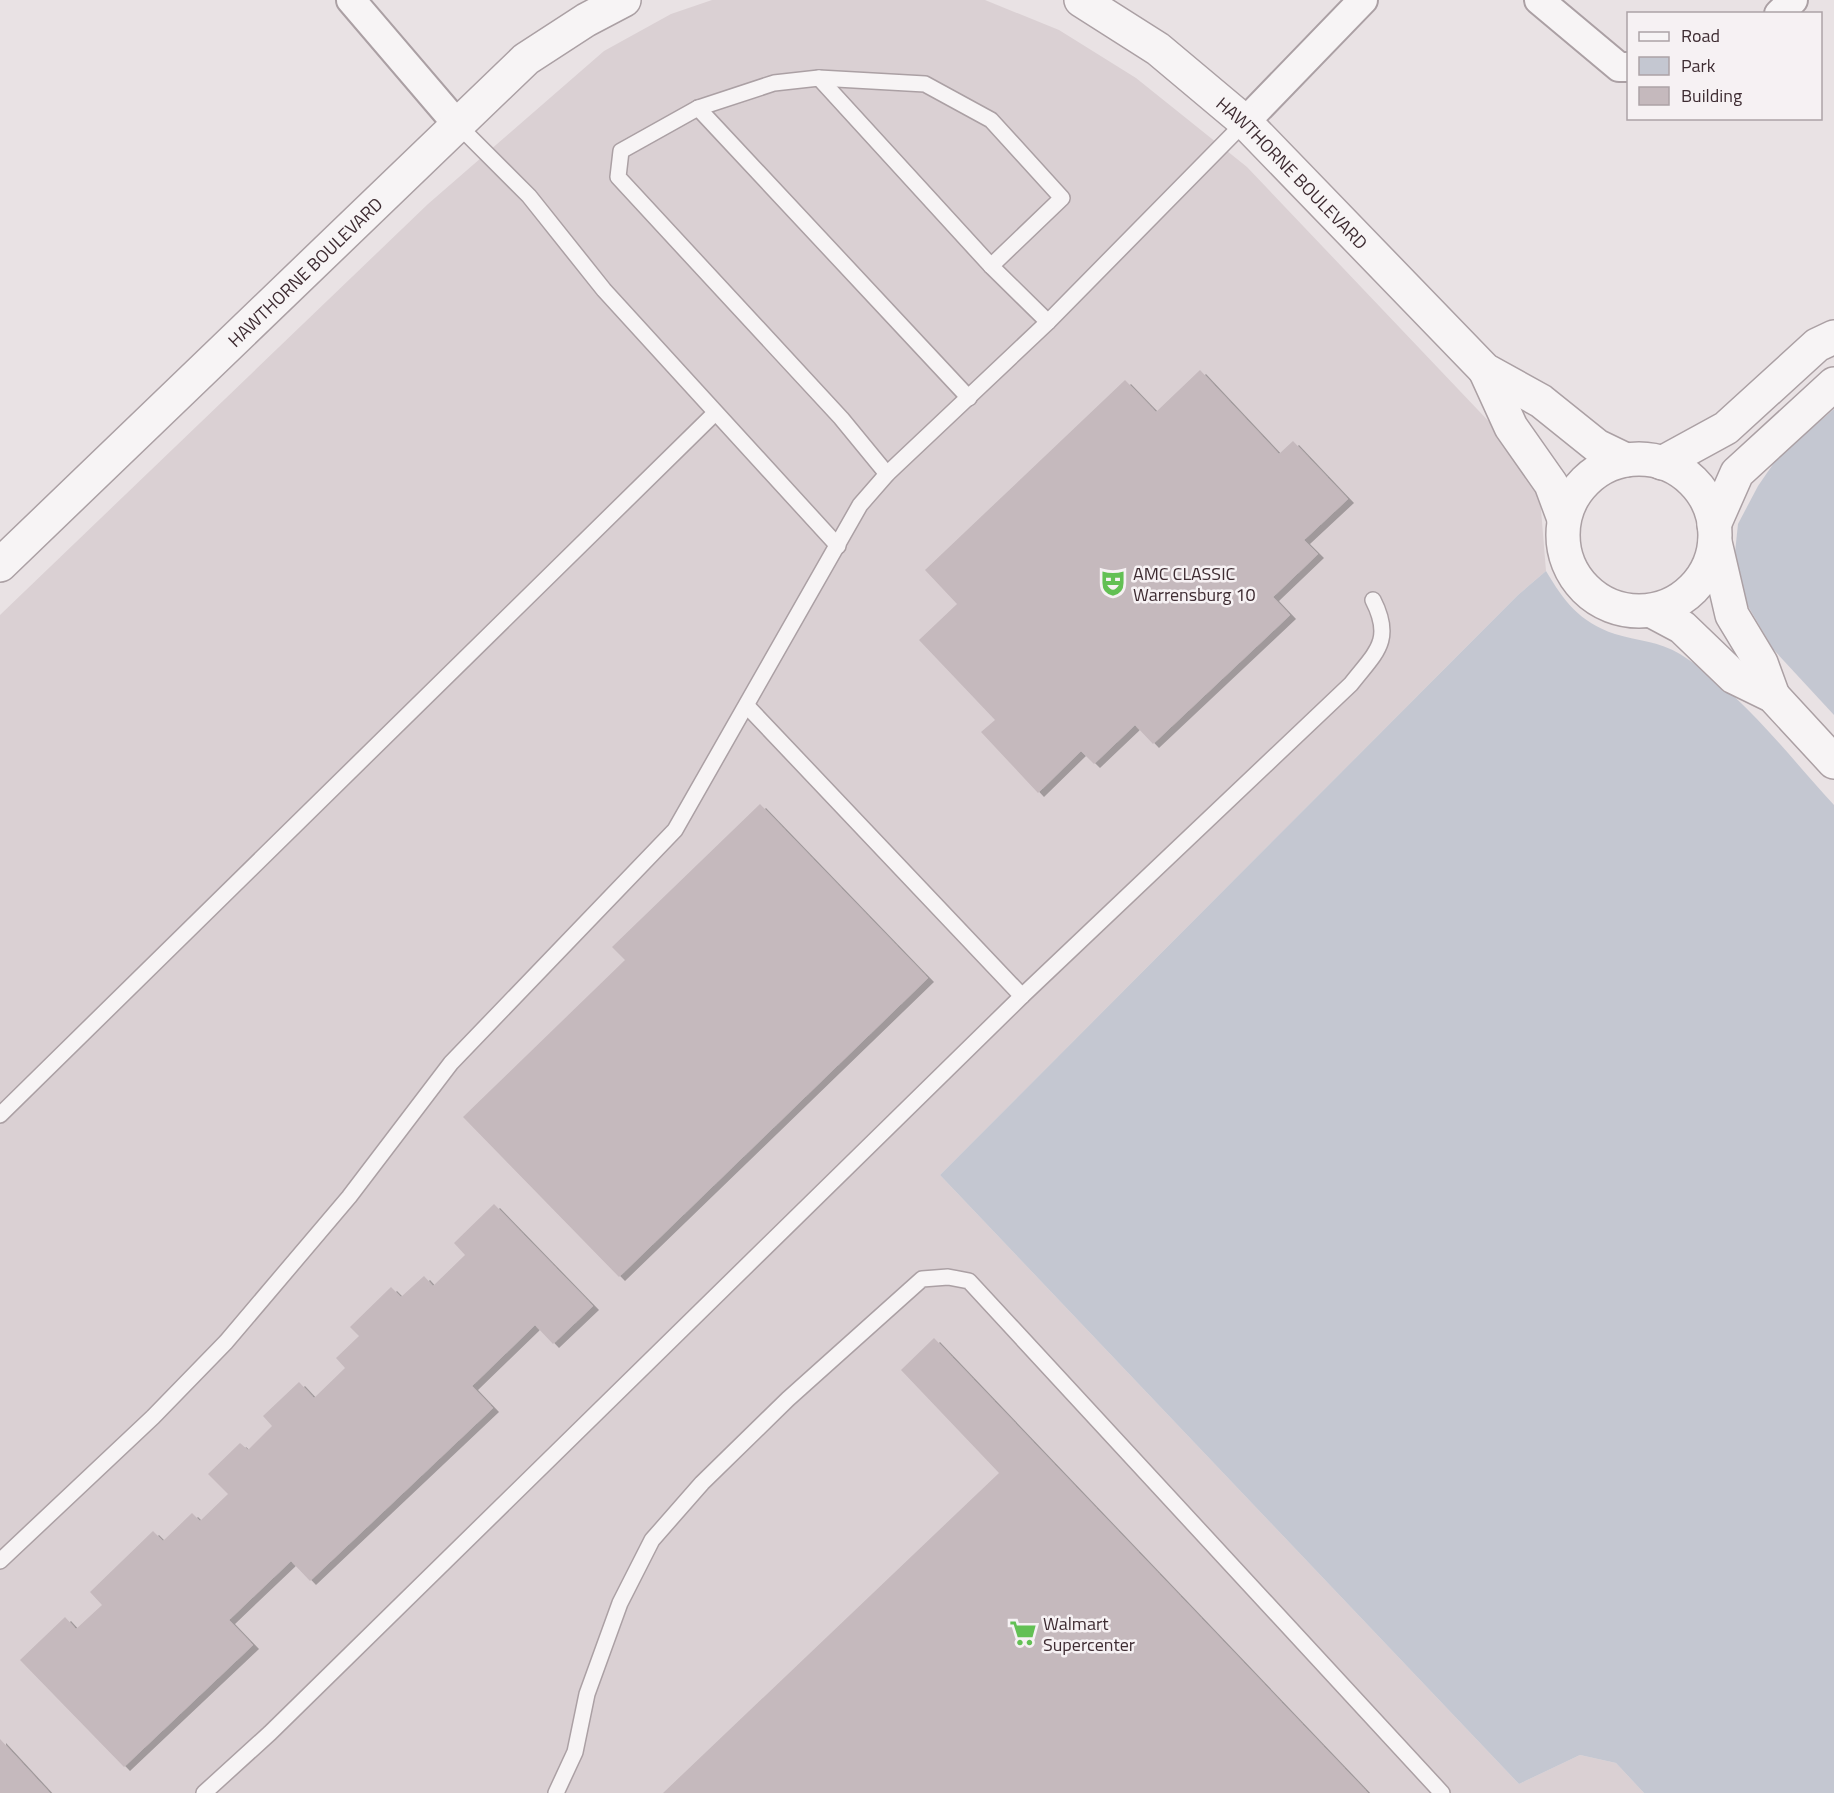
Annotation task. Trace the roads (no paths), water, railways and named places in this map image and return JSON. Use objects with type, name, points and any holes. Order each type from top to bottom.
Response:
[{"type":"street","points":[[351,0],[457,124]]},
{"type":"street","name":"HAWTHORNE BOULEVARD","points":[[0,565],[526,59],[586,20],[624,0]]},
{"type":"street","name":"HAWTHORNE BOULEVARD","points":[[1081,0],[1158,49],[1245,122],[1485,370],[1541,400],[1597,446],[1626,460]]},
{"type":"street","points":[[1245,122],[1364,0]]},
{"type":"street","points":[[1539,0],[1619,66],[1627,67]]},
{"type":"street","points":[[1781,12],[1793,0]]},
{"type":"street","points":[[1662,463],[1726,428],[1817,345],[1834,337]]},
{"type":"street","name":"HAWTHORNE BOULEVARD","points":[[1485,370],[1510,427],[1551,484],[1564,519]]},
{"type":"street","points":[[1773,696],[1761,663],[1732,615],[1715,533],[1708,504],[1698,487],[1682,472],[1662,463],[1645,459],[1626,460],[1604,467],[1586,480],[1572,498],[1564,519],[1563,543],[1567,560],[1583,588],[1603,603],[1627,611],[1652,611],[1676,602],[1695,587],[1709,566],[1715,533],[1737,473],[1834,384]]},
{"type":"street","points":[[1652,611],[1682,627],[1734,677],[1773,696],[1834,762]]},
{"type":"lane","points":[[819,78],[991,266],[1048,322]]},
{"type":"lane","points":[[887,474],[841,418],[618,177],[621,151],[698,108],[774,83],[819,78],[925,84],[992,120],[1062,198],[991,266]]},
{"type":"lane","points":[[698,108],[969,398]]},
{"type":"lane","points":[[0,1561],[153,1417],[226,1342],[363,1180],[451,1063],[675,830],[860,505],[887,474],[1048,322],[1245,122]]},
{"type":"lane","points":[[457,124],[529,196],[604,290],[714,414],[838,546]]},
{"type":"lane","points":[[0,1116],[714,414]]},
{"type":"lane","points":[[204,1793],[287,1716],[1022,996],[1351,684],[1381,645],[1383,618],[1373,600]]},
{"type":"lane","points":[[747,706],[1022,996]]},
{"type":"lane","points":[[556,1793],[575,1752],[587,1694],[620,1603],[652,1540],[702,1483],[788,1399],[922,1279],[948,1277],[969,1281],[1442,1793]]},
{"type":"place","name":"AMC CLASSIC Warrensburg 10","points":[[1113,583]]},
{"type":"place","name":"Walmart Supercenter","points":[[1023,1633]]}]
